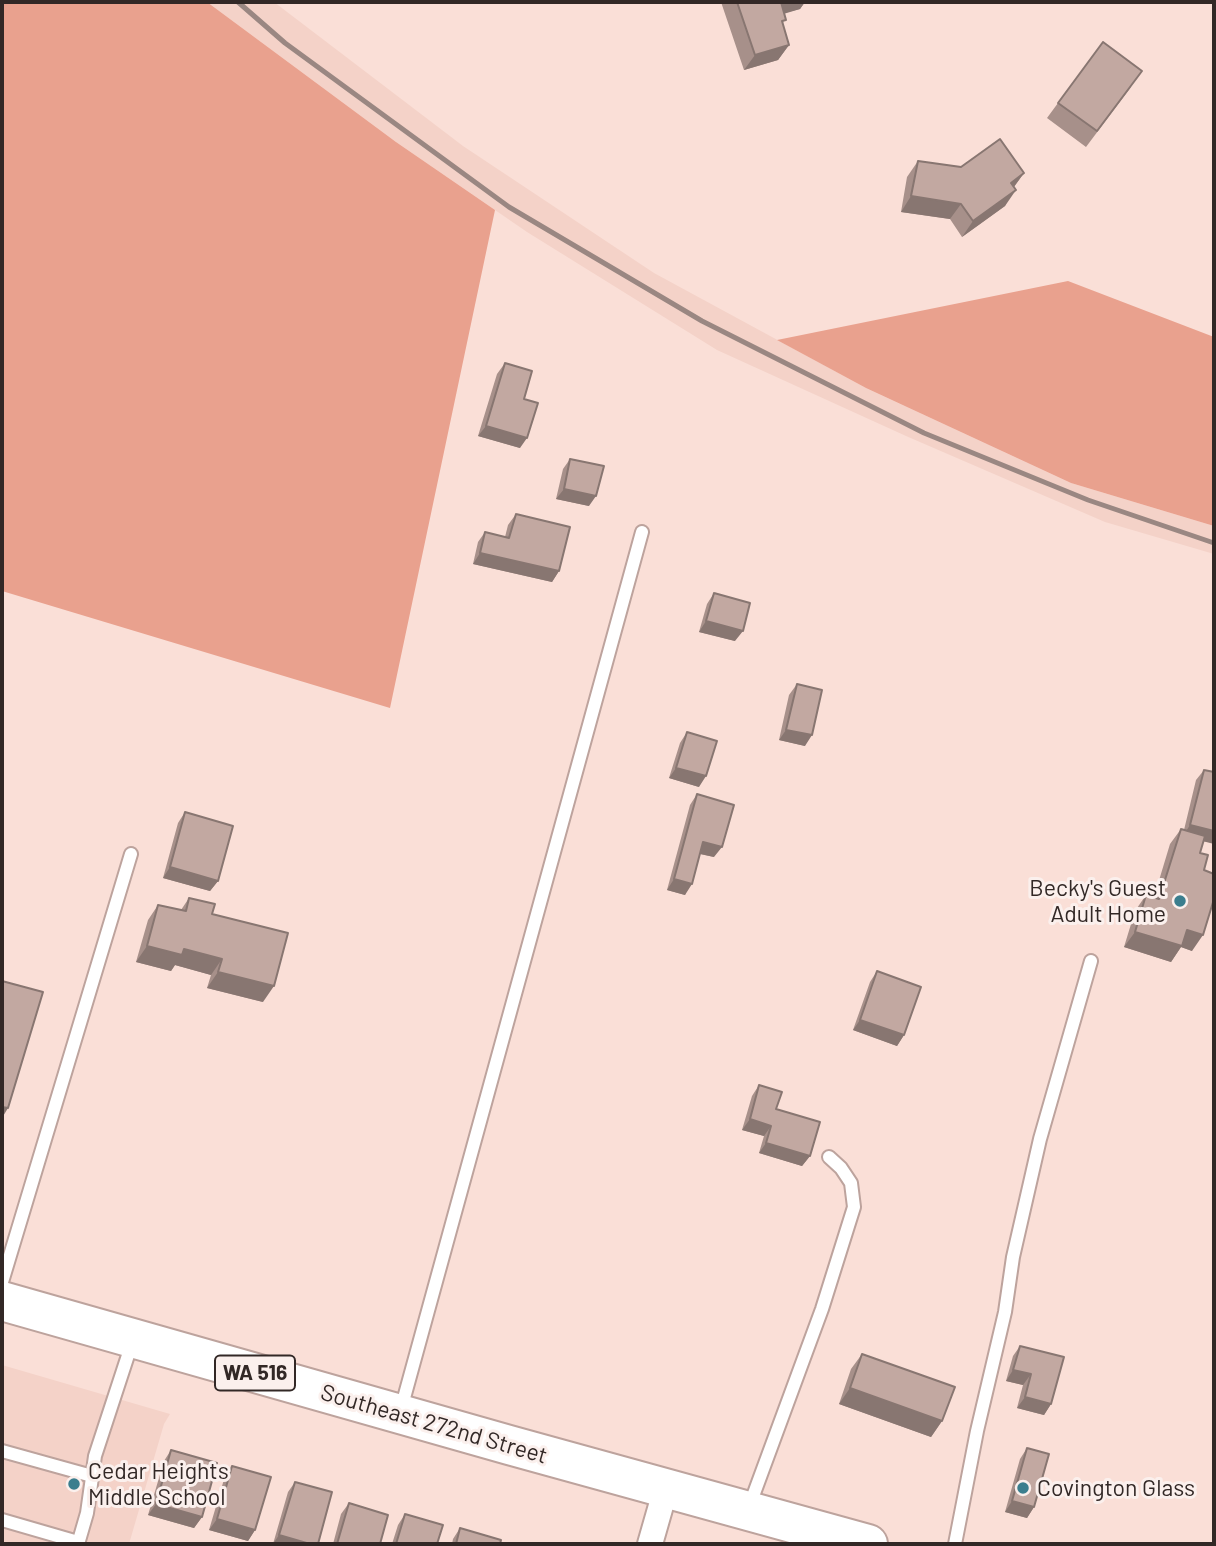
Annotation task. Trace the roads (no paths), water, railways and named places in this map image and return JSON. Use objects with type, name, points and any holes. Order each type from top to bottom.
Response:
[{"type":"main road","name":"Southeast 272nd Street","points":[[2,1301],[868,1544]]},
{"type":"street","points":[[650,1544],[666,1488]]},
{"type":"lane","points":[[399,1414],[642,532]]},
{"type":"lane","points":[[2,1282],[131,854]]},
{"type":"lane","points":[[955,1544],[1040,1139],[1091,961]]},
{"type":"lane","points":[[748,1511],[822,1310],[854,1207],[851,1183],[829,1157]]},
{"type":"lane","points":[[2,1520],[78,1543],[87,1513],[95,1456],[133,1339]]},
{"type":"lane","points":[[2,1451],[92,1476]]},
{"type":"railway","points":[[238,2],[285,43],[509,207],[702,321],[924,433],[1088,500],[1214,543]]},
{"type":"place","name":"Becky's Guest Adult Home","points":[[1180,901]]},
{"type":"place","name":"Cedar Heights Middle School","points":[[74,1484]]},
{"type":"place","name":"Covington Glass","points":[[1023,1488]]}]
